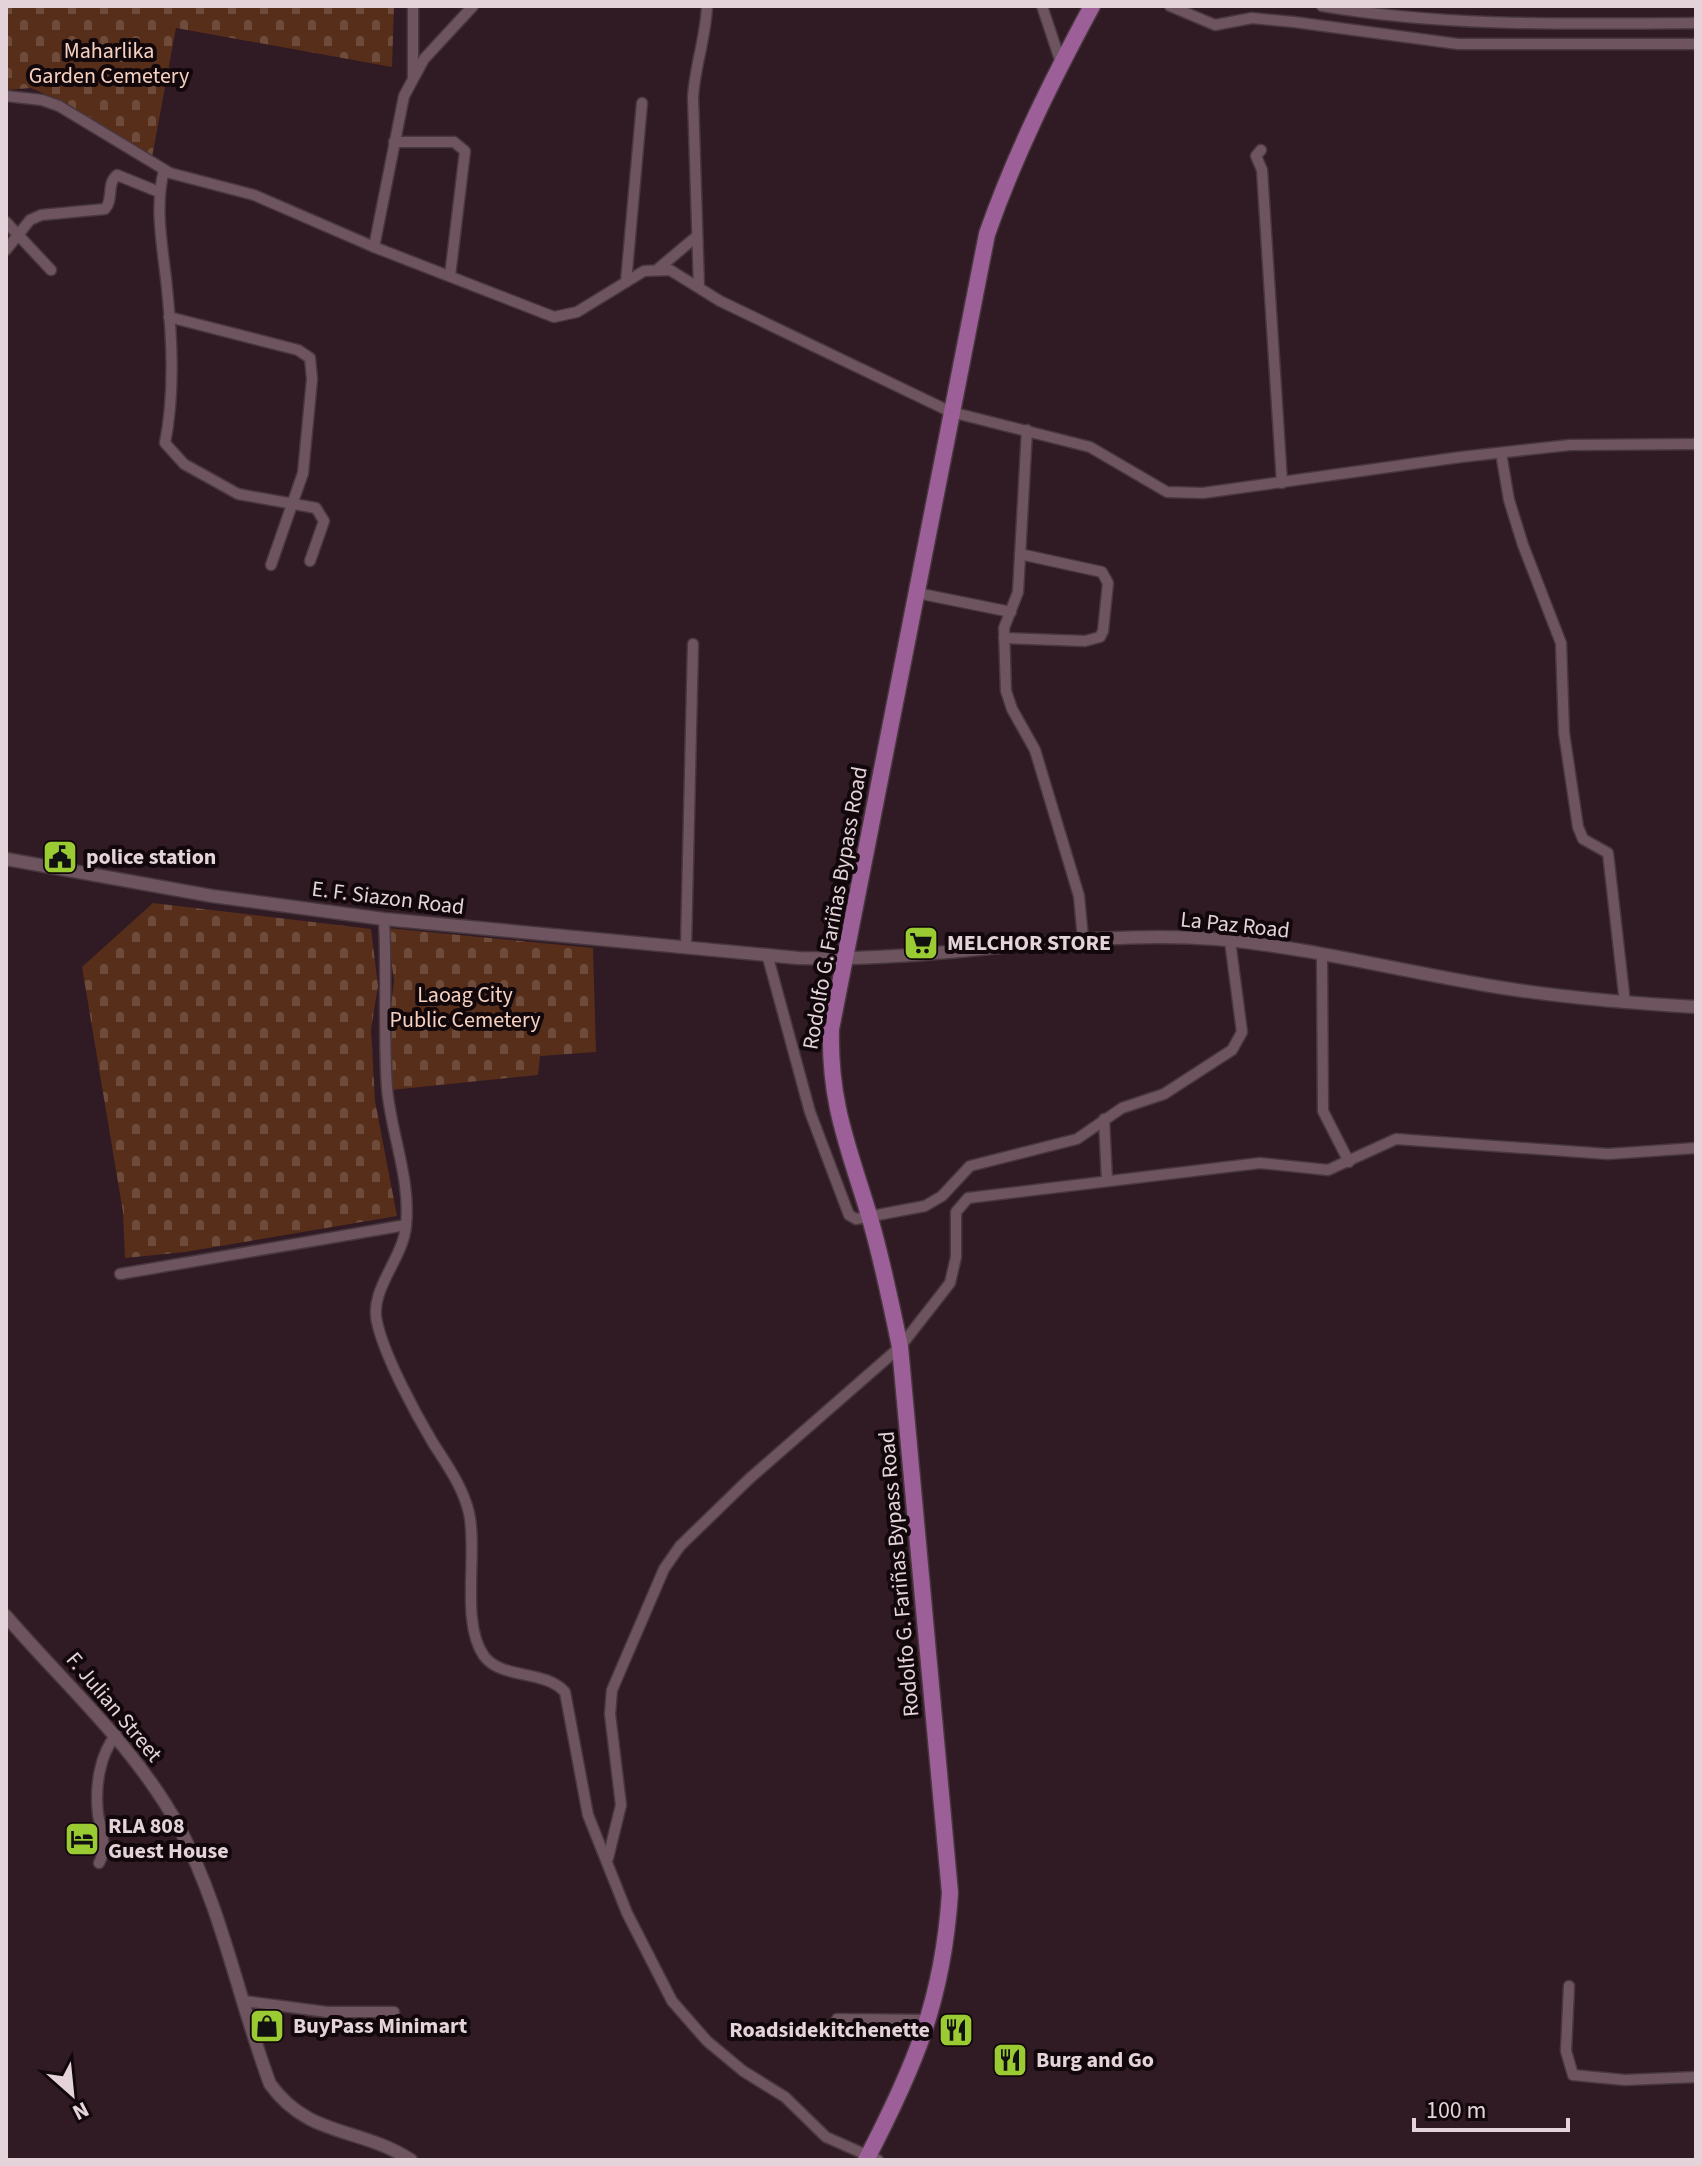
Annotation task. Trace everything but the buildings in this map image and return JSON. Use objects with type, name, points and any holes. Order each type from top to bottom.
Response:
[{"type":"main road","name":"Rodolfo G. Fariñas Bypass Road","points":[[871,2159],[930,2020],[946,1951],[950,1893],[900,1347],[869,1215],[836,1107],[830,1073],[831,1029],[987,234],[1013,163],[1089,11]]},
{"type":"street","points":[[413,6],[413,77]]},
{"type":"street","points":[[374,247],[399,112],[413,77],[424,59],[473,6]]},
{"type":"street","points":[[699,287],[693,97],[707,6]]},
{"type":"street","points":[[1042,6],[1061,63]]},
{"type":"street","points":[[1170,6],[1215,25],[1252,18],[1280,20],[1458,44],[1696,44]]},
{"type":"street","points":[[1322,6],[1446,22],[1522,25],[1696,23]]},
{"type":"street","points":[[6,96],[42,100],[59,106],[164,170],[254,195],[374,247],[560,318],[644,271],[659,268],[679,274],[830,356],[951,412],[1090,447],[1167,492],[1203,493],[1570,445],[1696,444]]},
{"type":"street","points":[[626,282],[642,103]]},
{"type":"street","points":[[394,142],[454,142],[465,151],[450,276]]},
{"type":"street","points":[[1261,150],[1256,156],[1262,170],[1282,483]]},
{"type":"street","points":[[164,170],[159,192],[169,317],[171,417],[165,443],[168,449],[203,477],[238,494],[256,500],[291,501],[316,508],[324,521],[310,561]]},
{"type":"street","points":[[6,250],[30,220],[41,215],[105,209],[110,203],[111,181],[117,175],[159,192]]},
{"type":"street","points":[[6,222],[51,270]]},
{"type":"street","points":[[659,268],[697,236]]},
{"type":"street","points":[[169,317],[298,350],[310,358],[312,379],[303,473],[271,565]]},
{"type":"street","points":[[1027,430],[1018,592],[1004,638],[1008,702],[1035,750],[1079,896],[1083,939]]},
{"type":"street","points":[[1501,453],[1509,500],[1523,545],[1561,643],[1564,733],[1578,827],[1583,839],[1608,853],[1625,1003]]},
{"type":"street","points":[[1004,638],[1085,641],[1100,637],[1103,631],[1108,583],[1102,572],[1020,554]]},
{"type":"street","points":[[917,593],[1011,612]]},
{"type":"street","points":[[686,947],[693,644]]},
{"type":"street","name":"E. F. Siazon Road","points":[[6,859],[212,896],[384,919],[767,954]]},
{"type":"street","points":[[384,919],[388,1092],[405,1187],[406,1225],[402,1249],[379,1294],[375,1315],[381,1336],[431,1439],[455,1478],[469,1513],[477,1638],[491,1663],[547,1679],[565,1692],[583,1797],[627,1913],[665,1987],[689,2022],[743,2071],[785,2097],[826,2137],[871,2159]]},
{"type":"street","name":"La Paz Road","points":[[767,954],[844,960],[1083,939],[1134,937],[1230,941],[1487,986],[1625,1003],[1696,1007]]},
{"type":"street","points":[[767,954],[810,1112],[849,1215],[856,1219],[925,1206],[942,1196],[970,1166],[1065,1143],[1089,1132],[1132,1103],[1173,1088],[1236,1046],[1242,1032],[1230,941]]},
{"type":"street","points":[[1322,956],[1323,1111],[1349,1162]]},
{"type":"street","points":[[1104,1119],[1107,1180]]},
{"type":"street","points":[[608,1858],[621,1805],[610,1714],[612,1690],[664,1569],[713,1512],[900,1347],[950,1283],[956,1257],[956,1212],[961,1203],[979,1195],[1260,1163],[1328,1170],[1396,1139],[1608,1154],[1696,1148]]},
{"type":"street","points":[[120,1274],[406,1225]]},
{"type":"street","name":"F. Julian Street","points":[[6,1616],[116,1735],[144,1771],[192,1855],[216,1910],[270,2084],[284,2103],[309,2121],[367,2137],[411,2160]]},
{"type":"street","points":[[99,1863],[105,1850],[98,1811],[99,1784],[104,1749],[116,1735]]},
{"type":"street","points":[[1569,1986],[1566,2051],[1571,2073],[1625,2080],[1696,2077]]},
{"type":"street","points":[[244,2001],[327,2012],[394,2012]]},
{"type":"street","points":[[837,2019],[930,2020]]},
{"type":"green space","name":"Maharlika Garden Cemetery","points":[[6,6],[394,6],[392,67],[176,28],[152,157],[66,103],[31,88],[6,90]]},
{"type":"green space","points":[[153,903],[371,929],[378,986],[371,1029],[375,1101],[397,1216],[185,1252],[125,1258],[123,1212],[82,967]]},
{"type":"green space","name":"Laoag City Public Cemetery","points":[[387,928],[593,948],[596,1052],[540,1056],[538,1075],[391,1090],[388,1030],[394,981]]},
{"type":"place","name":"police station","points":[[60,857]]},
{"type":"place","name":"MELCHOR STORE","points":[[921,943]]},
{"type":"place","name":"RLA 808 Guest House","points":[[82,1839]]},
{"type":"place","name":"BuyPass Minimart","points":[[267,2026]]},
{"type":"place","name":"Roadsidekitchenette","points":[[956,2030]]},
{"type":"place","name":"Burg and Go","points":[[1010,2060]]}]
